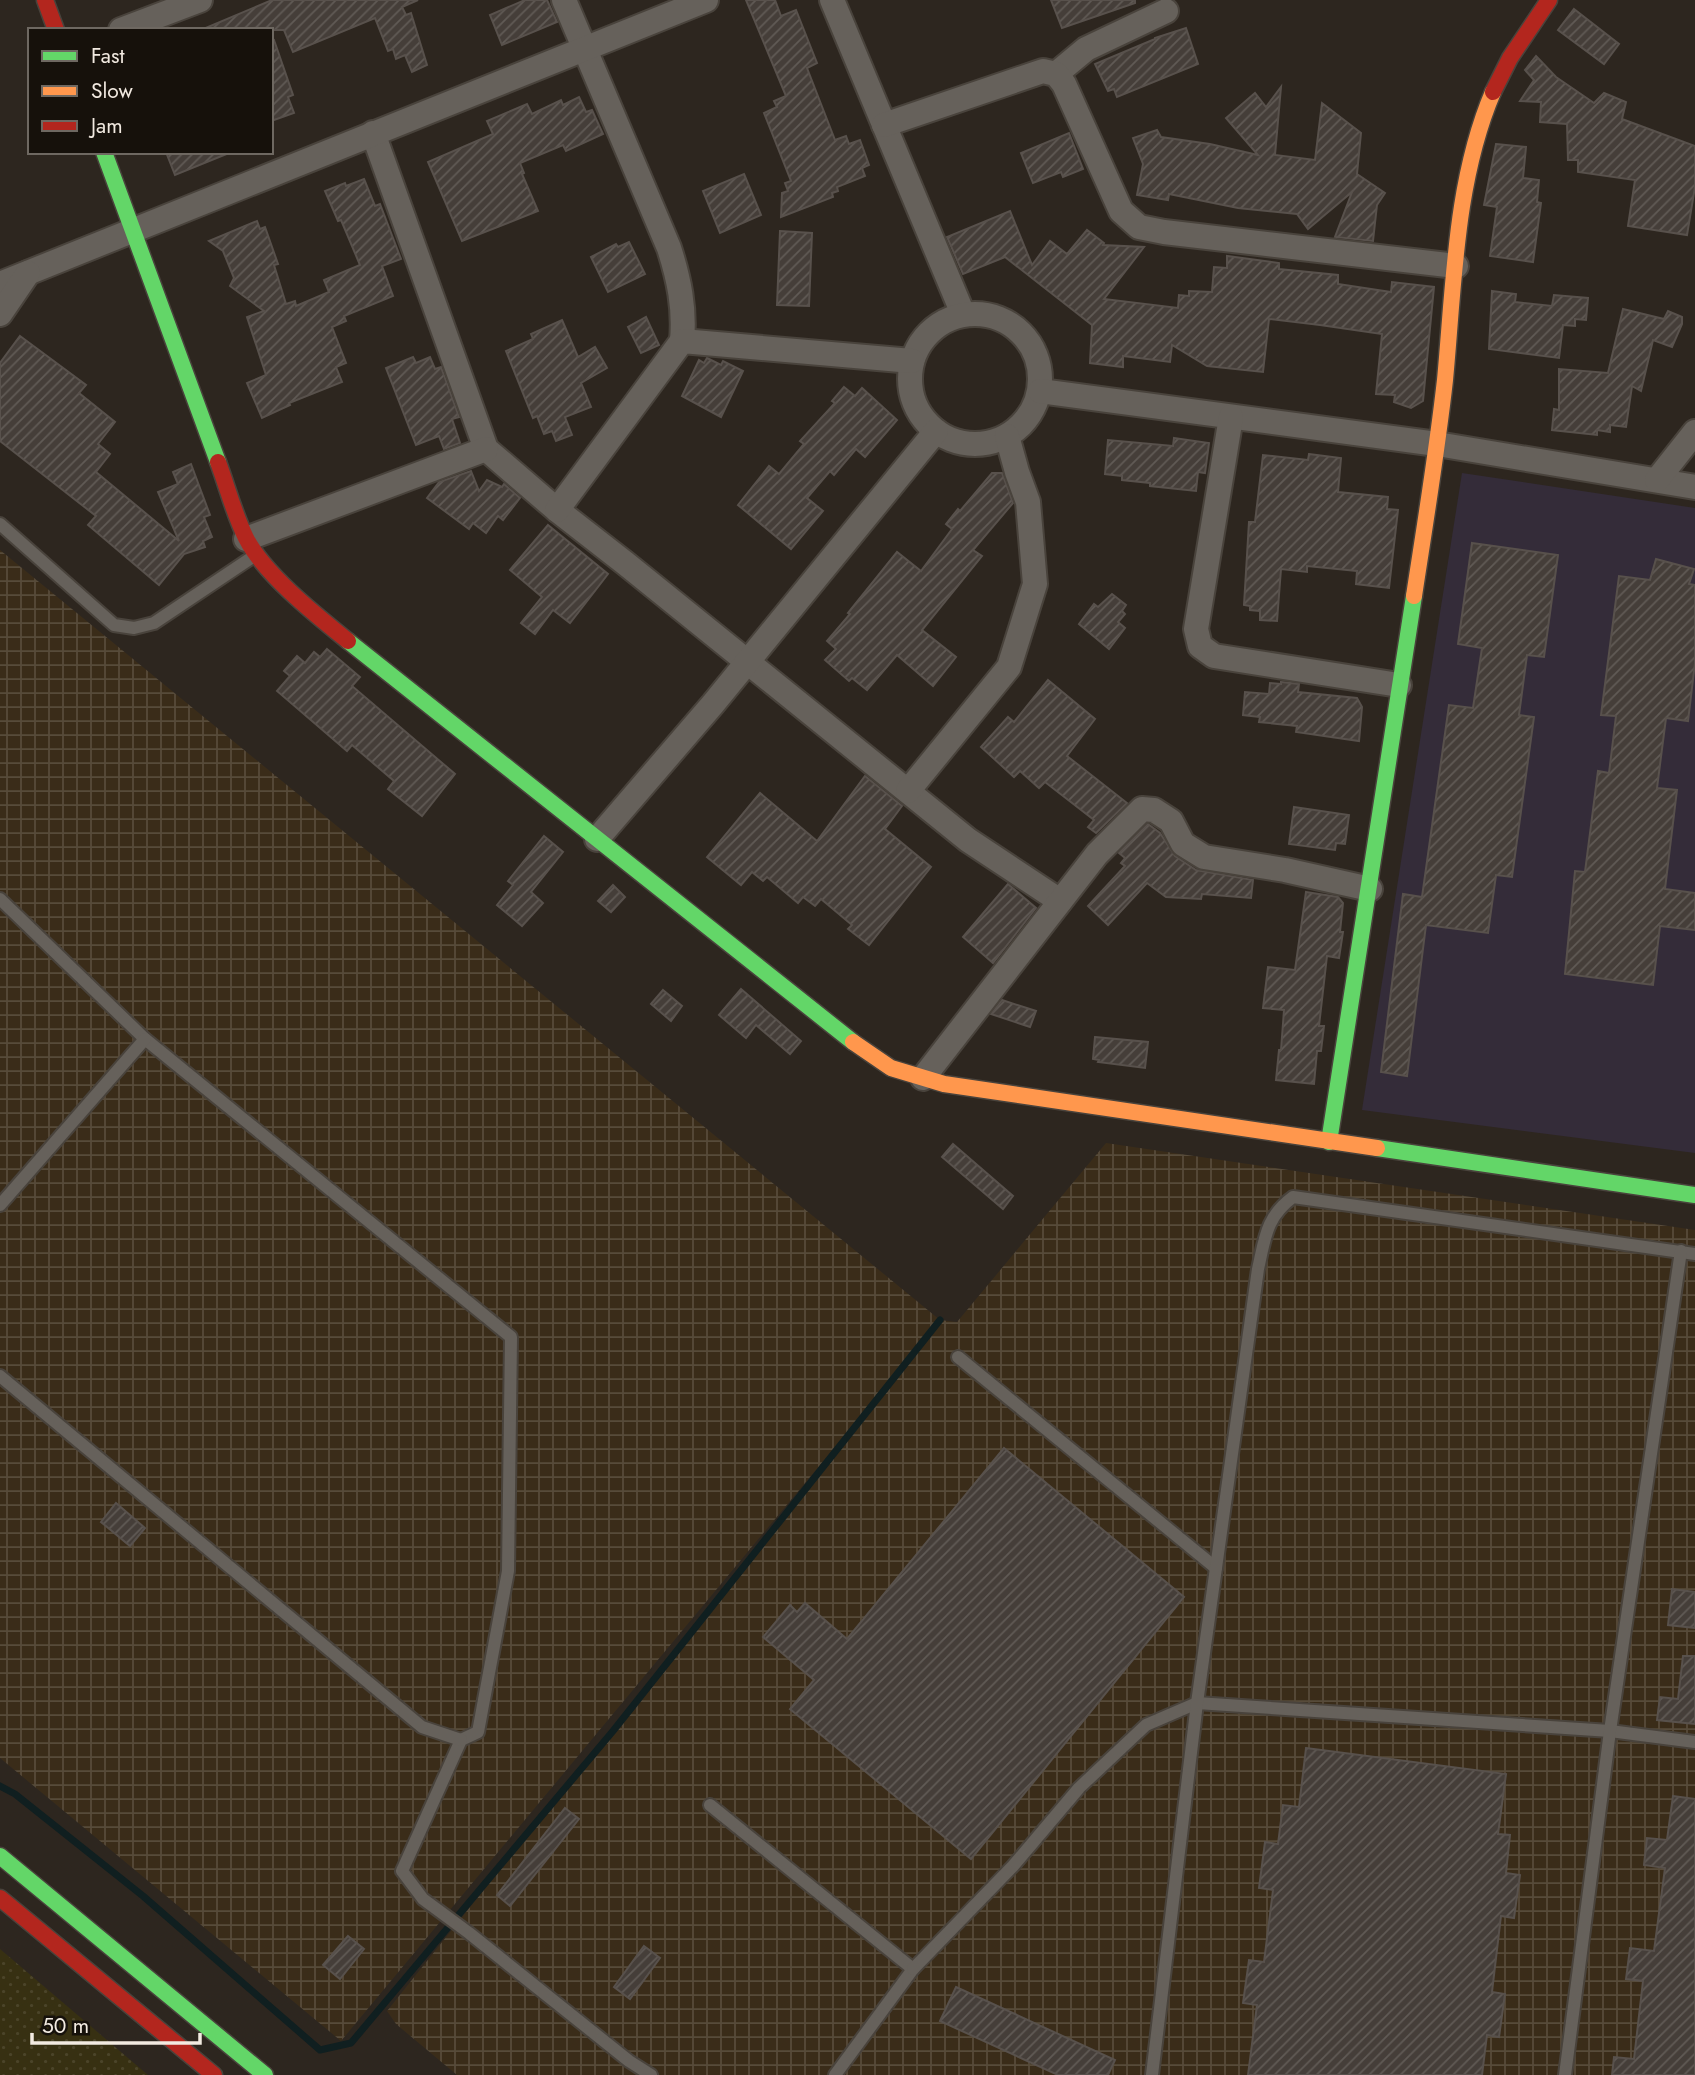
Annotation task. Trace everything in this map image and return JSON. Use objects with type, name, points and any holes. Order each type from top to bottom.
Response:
[{"type":"street","points":[[45,0],[55,28]]},
{"type":"street","points":[[126,28],[200,0]]},
{"type":"street","points":[[557,510],[682,341],[684,317],[680,282],[669,248],[564,0]]},
{"type":"street","points":[[0,284],[706,0]]},
{"type":"street","points":[[832,0],[963,314]]},
{"type":"street","points":[[1329,1142],[1437,444],[1456,266],[1474,153],[1493,93],[1549,0]]},
{"type":"street","points":[[1056,75],[1086,49],[1166,11]]},
{"type":"street","points":[[884,125],[1043,71],[1056,75],[1063,84],[1121,211],[1139,227],[1456,266]]},
{"type":"street","points":[[373,133],[486,449],[557,510],[968,840],[1060,901]]},
{"type":"street","points":[[105,154],[251,546],[274,575],[316,615],[833,1028],[891,1068],[944,1084],[1695,1195]]},
{"type":"street","points":[[0,314],[28,273]]},
{"type":"street","points":[[982,313],[999,317],[1021,332],[1036,355],[1041,373],[1040,391],[1034,409],[1022,425],[1007,436],[989,443],[952,441],[936,431],[922,417],[913,400],[909,381],[912,361],[919,344],[931,330],[946,319],[963,314],[982,313]]},
{"type":"street","points":[[682,341],[912,361]]},
{"type":"street","points":[[1040,391],[1437,444],[1695,486]]},
{"type":"street","points":[[1231,417],[1196,629],[1200,646],[1214,656],[1399,685]]},
{"type":"street","points":[[597,839],[748,661],[936,431]]},
{"type":"street","points":[[1657,480],[1695,432]]},
{"type":"street","points":[[908,791],[1009,667],[1035,584],[1028,502],[1007,436]]},
{"type":"street","points":[[251,546],[486,449]]},
{"type":"street","points":[[923,1078],[1097,854],[1142,809],[1148,808],[1171,821],[1183,844],[1204,857],[1285,870],[1370,889]]},
{"type":"street","points":[[0,1856],[265,2075]]},
{"type":"street","points":[[0,1898],[214,2075]]},
{"type":"lane","points":[[0,524],[114,625],[134,628],[154,623],[251,546]]},
{"type":"lane","points":[[0,899],[145,1039],[511,1337],[508,1571],[478,1731],[461,1741],[401,1871],[423,1899],[629,2061],[651,2075]]},
{"type":"lane","points":[[0,1205],[145,1039]]},
{"type":"lane","points":[[1152,2075],[1197,1703],[1258,1269],[1269,1223],[1279,1207],[1293,1197],[1695,1254]]},
{"type":"lane","points":[[1565,2075],[1610,1731],[1681,1251]]},
{"type":"lane","points":[[958,1357],[1216,1568]]},
{"type":"lane","points":[[0,1376],[422,1727],[461,1741]]},
{"type":"lane","points":[[835,2075],[912,1969],[1013,1866],[1079,1787],[1146,1725],[1197,1703],[1610,1731],[1695,1742]]},
{"type":"lane","points":[[710,1805],[912,1969]]},
{"type":"shaded area","points":[[1462,473],[1695,508],[1695,1153],[1362,1110]]},
{"type":"shaded area","points":[[0,550],[940,1320],[957,1322],[1106,1143],[1695,1230],[1695,2075],[457,2075],[396,2024],[387,2011],[904,1364],[341,2041],[0,1758]]},
{"type":"sand","points":[[0,1949],[148,2075],[0,2075]]},
{"type":"building","points":[[272,0],[418,0],[402,7],[406,15],[411,13],[427,65],[412,72],[405,55],[396,59],[393,49],[388,51],[375,18],[293,52],[284,30],[206,28]]},
{"type":"building","points":[[525,0],[547,0],[557,22],[502,45],[490,15]]},
{"type":"building","points":[[746,0],[775,0],[781,16],[796,10],[817,63],[807,68],[835,140],[846,136],[849,144],[860,140],[869,165],[862,168],[865,176],[837,187],[838,191],[832,193],[833,197],[781,217],[782,193],[788,191],[785,183],[791,181],[764,113],[777,107],[774,101],[786,96]]},
{"type":"building","points":[[1051,0],[1135,0],[1135,3],[1062,28]]},
{"type":"building","points":[[1574,9],[1619,44],[1604,64],[1558,30]]},
{"type":"building","points":[[1186,28],[1198,64],[1117,97],[1114,89],[1108,91],[1095,64],[1155,38]]},
{"type":"building","points":[[273,40],[293,95],[288,97],[294,113],[273,120]]},
{"type":"building","points":[[1536,56],[1556,77],[1594,103],[1604,93],[1626,102],[1622,119],[1695,146],[1695,187],[1687,235],[1628,226],[1635,180],[1578,172],[1578,160],[1568,160],[1567,124],[1540,122],[1541,102],[1520,101],[1534,80],[1525,70]]},
{"type":"building","points":[[1281,87],[1275,155],[1315,160],[1322,103],[1361,133],[1357,174],[1385,193],[1377,205],[1373,241],[1335,237],[1352,192],[1308,229],[1297,214],[1238,208],[1169,194],[1168,200],[1137,195],[1143,164],[1133,138],[1157,130],[1161,137],[1258,155],[1226,118],[1255,93],[1266,107]]},
{"type":"building","points":[[579,97],[586,112],[592,110],[603,134],[566,151],[563,145],[520,163],[538,211],[462,241],[428,162],[493,134],[487,121],[527,104],[532,114],[561,100],[563,105]]},
{"type":"building","points":[[1069,133],[1083,169],[1063,177],[1061,172],[1033,183],[1021,153]]},
{"type":"building","points":[[1496,144],[1526,147],[1523,178],[1539,180],[1537,202],[1541,203],[1533,262],[1490,256],[1497,207],[1484,205]]},
{"type":"building","points":[[167,154],[227,154],[175,175]]},
{"type":"building","points":[[744,174],[761,215],[720,233],[703,191]]},
{"type":"building","points":[[364,179],[375,206],[380,204],[401,259],[382,266],[393,296],[344,316],[346,321],[332,327],[346,363],[336,367],[342,382],[289,403],[290,405],[262,418],[247,383],[266,375],[247,317],[264,311],[230,286],[234,278],[223,251],[209,241],[257,221],[260,229],[265,227],[278,264],[274,265],[286,304],[295,301],[296,306],[329,292],[324,280],[360,265],[325,191]]},
{"type":"building","points":[[1010,211],[1032,265],[1050,241],[1067,254],[1087,230],[1104,243],[1103,245],[1144,247],[1104,299],[1178,308],[1179,295],[1189,296],[1189,291],[1212,292],[1214,267],[1227,268],[1227,256],[1279,263],[1279,269],[1338,275],[1338,284],[1391,292],[1392,282],[1434,287],[1423,401],[1411,408],[1394,402],[1395,395],[1376,394],[1382,334],[1269,319],[1263,372],[1207,366],[1172,345],[1170,362],[1123,356],[1123,367],[1090,363],[1092,325],[1005,257],[963,274],[947,237]]},
{"type":"building","points":[[780,231],[812,233],[809,306],[777,305]]},
{"type":"building","points":[[629,242],[645,274],[608,292],[591,257],[616,244],[618,247]]},
{"type":"building","points":[[1492,291],[1516,294],[1515,302],[1552,306],[1554,295],[1588,298],[1586,320],[1575,319],[1575,326],[1563,325],[1559,358],[1489,349]]},
{"type":"building","points":[[1623,309],[1664,319],[1668,311],[1682,317],[1682,324],[1672,347],[1653,340],[1641,391],[1632,386],[1626,427],[1610,425],[1610,432],[1597,430],[1597,435],[1552,430],[1554,409],[1559,410],[1559,369],[1608,373]]},
{"type":"building","points":[[646,317],[659,345],[641,353],[628,327]]},
{"type":"building","points":[[562,320],[578,357],[595,347],[607,368],[581,383],[591,407],[565,417],[572,435],[556,441],[552,431],[544,434],[537,416],[533,418],[506,351],[533,339],[531,334]]},
{"type":"building","points":[[20,336],[86,385],[79,393],[115,422],[98,444],[110,454],[96,472],[179,541],[158,492],[178,484],[173,472],[191,464],[210,515],[204,517],[212,537],[203,541],[205,547],[184,554],[159,585],[88,525],[96,516],[0,441],[0,363]]},
{"type":"building","points":[[413,357],[416,363],[430,357],[435,369],[441,367],[459,417],[452,419],[460,443],[444,449],[439,436],[416,445],[386,368]]},
{"type":"building","points":[[707,358],[721,365],[723,361],[743,371],[721,417],[682,396],[699,360],[704,363]]},
{"type":"building","points":[[844,387],[855,396],[862,388],[897,420],[865,457],[856,449],[834,475],[830,471],[807,498],[823,511],[791,549],[738,505],[769,466],[779,474],[804,444],[800,441],[835,403],[832,401]]},
{"type":"building","points":[[1174,438],[1209,443],[1205,473],[1198,472],[1196,491],[1150,486],[1150,483],[1122,480],[1122,476],[1105,474],[1108,440],[1173,446]]},
{"type":"building","points":[[1309,454],[1341,458],[1338,492],[1388,497],[1387,509],[1398,510],[1389,588],[1356,584],[1357,571],[1307,566],[1307,572],[1281,569],[1277,621],[1260,620],[1260,611],[1250,610],[1250,606],[1244,605],[1249,522],[1255,522],[1263,455],[1308,460]]},
{"type":"building","points":[[471,471],[479,491],[487,480],[502,487],[504,484],[520,498],[503,520],[498,516],[486,533],[473,523],[469,529],[427,498],[439,482]]},
{"type":"building","points":[[992,473],[1002,473],[1013,503],[973,550],[982,556],[922,630],[956,657],[933,686],[897,655],[867,690],[852,678],[849,681],[825,660],[836,649],[827,641],[897,552],[921,571],[952,529],[946,524]]},
{"type":"building","points":[[548,525],[608,574],[570,623],[553,610],[535,634],[521,623],[542,597],[510,570]]},
{"type":"building","points":[[1472,543],[1558,555],[1544,657],[1527,655],[1519,715],[1534,717],[1512,877],[1496,875],[1488,933],[1426,925],[1407,1076],[1381,1072],[1403,894],[1422,897],[1449,705],[1473,708],[1482,648],[1458,644]]},
{"type":"building","points":[[1656,559],[1694,569],[1689,584],[1695,585],[1695,663],[1688,721],[1666,718],[1657,788],[1677,790],[1665,889],[1695,893],[1695,930],[1660,926],[1653,985],[1565,974],[1575,871],[1585,872],[1598,771],[1609,773],[1616,716],[1601,715],[1619,576],[1650,580]]},
{"type":"building","points":[[1112,594],[1126,605],[1122,611],[1125,614],[1118,622],[1125,628],[1109,649],[1079,624],[1094,604],[1098,607]]},
{"type":"building","points":[[327,649],[360,677],[352,686],[455,774],[422,816],[388,789],[394,781],[352,745],[347,751],[277,691],[290,676],[284,671],[297,656],[305,663],[314,652],[320,657]]},
{"type":"building","points":[[1048,680],[1095,719],[1067,756],[1127,803],[1096,833],[1088,827],[1094,820],[1045,782],[1039,788],[1020,771],[1014,777],[981,747],[1008,717],[1014,722]]},
{"type":"building","points":[[1270,683],[1299,684],[1298,692],[1357,698],[1362,707],[1359,741],[1296,732],[1297,726],[1259,722],[1260,717],[1243,715],[1245,692],[1269,694]]},
{"type":"building","points":[[865,776],[902,806],[885,829],[931,867],[869,945],[848,929],[852,925],[821,899],[815,906],[803,897],[798,903],[767,877],[763,881],[752,872],[741,885],[707,857],[760,793],[817,841]]},
{"type":"building","points":[[1294,807],[1349,815],[1345,844],[1336,843],[1335,850],[1289,844]]},
{"type":"building","points":[[1148,824],[1160,833],[1175,856],[1196,870],[1253,880],[1251,898],[1202,894],[1201,899],[1166,897],[1147,883],[1108,925],[1088,906],[1125,866],[1121,863],[1125,858],[1119,853]]},
{"type":"building","points":[[544,836],[563,852],[531,892],[543,903],[522,926],[497,905],[513,885],[508,881]]},
{"type":"building","points":[[1008,884],[1036,908],[993,963],[963,937]]},
{"type":"building","points":[[613,885],[625,897],[611,912],[598,901]]},
{"type":"building","points":[[1306,892],[1338,897],[1343,903],[1340,932],[1343,932],[1339,958],[1327,956],[1319,1026],[1324,1026],[1321,1051],[1317,1051],[1314,1084],[1276,1080],[1284,1010],[1263,1008],[1268,967],[1295,970]]},
{"type":"building","points":[[741,989],[801,1041],[790,1054],[756,1025],[746,1038],[719,1015]]},
{"type":"building","points":[[663,990],[682,1006],[671,1021],[651,1004]]},
{"type":"building","points":[[1002,1000],[1036,1011],[1030,1027],[991,1014]]},
{"type":"building","points":[[1095,1037],[1148,1042],[1145,1068],[1098,1062],[1099,1060],[1093,1059]]},
{"type":"building","points":[[953,1144],[1013,1196],[1003,1209],[942,1157]]},
{"type":"building","points":[[1004,1448],[1184,1597],[971,1859],[790,1709],[814,1680],[763,1637],[790,1605],[797,1612],[805,1603],[847,1639]]},
{"type":"building","points":[[116,1503],[145,1528],[130,1546],[101,1522]]},
{"type":"building","points":[[1672,1589],[1695,1592],[1695,1628],[1668,1625]]},
{"type":"building","points":[[1683,1656],[1695,1656],[1695,1724],[1657,1720],[1660,1697],[1678,1699]]},
{"type":"building","points":[[1306,1748],[1506,1774],[1498,1834],[1510,1835],[1506,1873],[1520,1875],[1514,1918],[1501,1916],[1492,1992],[1505,1994],[1499,2037],[1487,2035],[1482,2075],[1248,2075],[1257,2005],[1243,2003],[1249,1960],[1264,1962],[1273,1890],[1259,1888],[1265,1842],[1278,1844],[1283,1805],[1299,1807]]},
{"type":"building","points":[[1673,1796],[1695,1799],[1695,2075],[1612,2075],[1614,2057],[1634,2059],[1643,1981],[1626,1979],[1630,1948],[1654,1951],[1665,1868],[1644,1865],[1647,1838],[1667,1840]]},
{"type":"building","points":[[565,1808],[579,1819],[510,1906],[497,1895]]},
{"type":"building","points":[[348,1936],[364,1949],[340,1979],[323,1965]]},
{"type":"building","points":[[644,1946],[660,1958],[630,1999],[614,1987]]},
{"type":"building","points":[[956,1987],[1115,2060],[1108,2075],[1058,2075],[940,2021]]},
{"type":"waterway","points":[[0,1786],[15,1794],[143,1896],[320,2050],[351,2043],[613,1731],[940,1320]]},
{"type":"traffic: fast","points":[[105,154],[218,462]]},
{"type":"traffic: fast","points":[[1329,1142],[1414,596]]},
{"type":"traffic: fast","points":[[348,641],[853,1042]]},
{"type":"traffic: fast","points":[[1377,1148],[1695,1195]]},
{"type":"traffic: fast","points":[[0,1856],[265,2075]]},
{"type":"traffic: slow","points":[[1414,596],[1442,407],[1463,197],[1480,126],[1493,92]]},
{"type":"traffic: slow","points":[[853,1042],[891,1068],[944,1084],[1377,1148]]},
{"type":"traffic: jam","points":[[45,0],[55,28]]},
{"type":"traffic: jam","points":[[1493,92],[1510,58],[1549,0]]},
{"type":"traffic: jam","points":[[218,462],[238,519],[254,552],[292,594],[348,641]]},
{"type":"traffic: jam","points":[[0,1898],[214,2075]]}]
